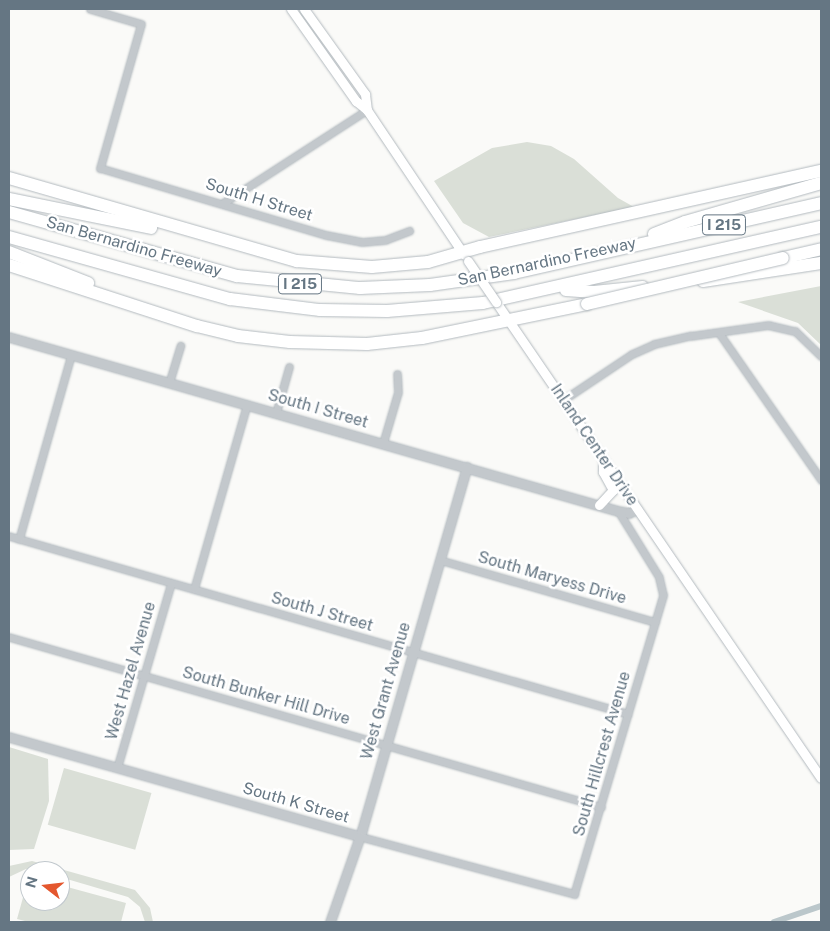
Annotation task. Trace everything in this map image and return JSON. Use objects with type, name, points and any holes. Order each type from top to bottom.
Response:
[{"type":"highway","points":[[9,178],[282,258],[315,264],[372,267],[428,262],[465,256],[821,171]]},
{"type":"highway","points":[[627,246],[685,222],[821,183]]},
{"type":"highway","points":[[9,199],[165,231],[266,257],[282,258]]},
{"type":"highway","name":"San Bernardino Freeway","points":[[9,212],[191,265],[263,280],[320,286],[399,287],[456,282],[514,273],[821,202]]},
{"type":"highway","name":"San Bernardino Freeway","points":[[9,237],[230,299],[320,310],[430,308],[483,303],[551,290],[821,226]]},
{"type":"highway","points":[[9,265],[197,326],[246,337],[290,342],[367,344],[401,340],[506,317],[587,304],[821,249]]},
{"type":"highway","points":[[9,252],[161,309],[290,342]]},
{"type":"highway","points":[[551,290],[594,292],[716,280],[821,263]]},
{"type":"main road","name":"Inland Center Drive","points":[[291,9],[356,102],[367,110],[603,461],[821,778]]},
{"type":"main road","name":"Inland Center Drive","points":[[304,9],[365,94],[367,110]]},
{"type":"main road","points":[[599,505],[613,490],[603,472],[603,461]]},
{"type":"street","name":"South H Street","points":[[90,9],[141,24],[100,168],[224,203],[326,235],[362,242],[385,240],[410,231]]},
{"type":"street","points":[[224,203],[367,110]]},
{"type":"street","points":[[563,400],[632,354],[654,344],[768,325],[795,331],[821,356]]},
{"type":"street","points":[[720,333],[821,480]]},
{"type":"street","name":"South I Street","points":[[9,337],[618,511],[629,513],[637,509]]},
{"type":"street","points":[[169,383],[180,346]]},
{"type":"street","points":[[19,539],[71,355]]},
{"type":"street","points":[[276,413],[289,367]]},
{"type":"street","points":[[383,443],[398,392],[397,374]]},
{"type":"street","points":[[194,589],[246,404]]},
{"type":"street","name":"West Grant Avenue","points":[[330,922],[386,745],[467,467]]},
{"type":"street","points":[[618,511],[664,587],[656,622]]},
{"type":"street","name":"South J Street","points":[[9,536],[628,714]]},
{"type":"street","name":"South Maryess Drive","points":[[440,560],[656,622]]},
{"type":"street","name":"West Hazel Avenue","points":[[117,768],[171,582]]},
{"type":"street","name":"South Hillcrest Avenue","points":[[574,894],[656,622]]},
{"type":"street","name":"South Bunker Hill Drive","points":[[9,637],[601,807]]},
{"type":"street","name":"South K Street","points":[[9,737],[358,836],[574,894]]},
{"type":"shaded area","points":[[527,142],[551,146],[574,159],[618,198],[634,207],[489,237],[463,223],[434,181],[492,148]]},
{"type":"shaded area","points":[[821,286],[821,345],[798,323],[738,302]]},
{"type":"shaded area","points":[[9,747],[48,759],[49,801],[34,849],[9,850]]},
{"type":"shaded area","points":[[64,768],[151,793],[135,850],[48,825]]},
{"type":"shaded area","points":[[20,864],[20,872],[9,877],[9,866]]},
{"type":"shaded area","points":[[70,872],[135,890],[150,908],[153,922],[145,922],[140,907],[128,897],[70,880]]},
{"type":"shaded area","points":[[70,888],[126,903],[121,922],[29,922],[17,919],[20,908],[20,911],[70,911]]},
{"type":"waterway","points":[[774,922],[821,906]]}]
